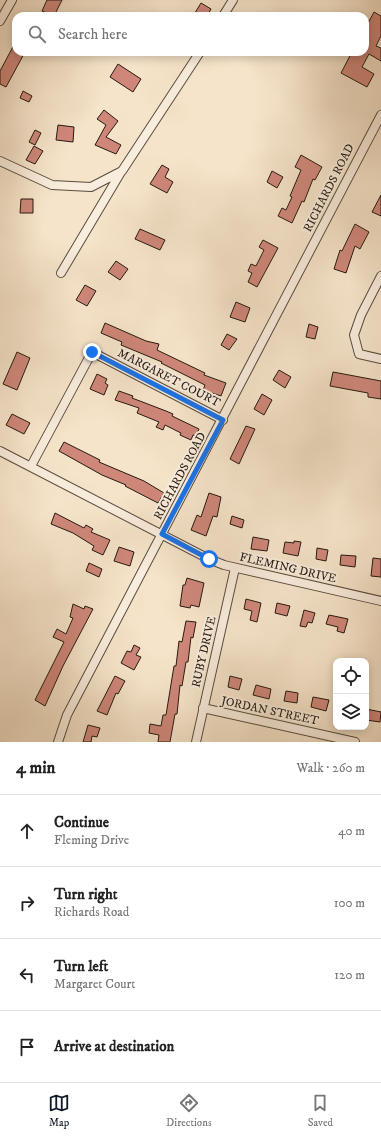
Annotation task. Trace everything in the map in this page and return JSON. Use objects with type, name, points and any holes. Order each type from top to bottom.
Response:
[{"type":"street","points":[[0,21],[12,0]]},
{"type":"street","points":[[226,12],[233,0]]},
{"type":"street","points":[[61,273],[122,171],[197,56]]},
{"type":"street","name":"RICHARDS ROAD","points":[[58,742],[67,715],[223,420],[381,115]]},
{"type":"street","points":[[0,160],[52,185],[92,187],[122,171]]},
{"type":"street","points":[[381,276],[361,315],[354,335],[359,354],[381,359]]},
{"type":"street","name":"MARGARET COURT","points":[[31,466],[92,352],[223,420]]},
{"type":"street","name":"FLEMING DRIVE","points":[[0,451],[209,559],[235,568],[381,601]]},
{"type":"street","name":"RUBY DRIVE","points":[[196,742],[235,568]]},
{"type":"street","name":"JORDAN STREET","points":[[203,708],[356,742]]},
{"type":"building","points":[[47,0],[62,0],[56,12],[42,11]]},
{"type":"building","points":[[201,3],[211,9],[209,12],[195,12]]},
{"type":"building","points":[[374,12],[381,16],[381,36],[376,46],[381,48],[381,61],[369,54],[369,21]]},
{"type":"building","points":[[12,48],[12,56],[23,56],[6,87],[0,84],[0,71]]},
{"type":"building","points":[[350,56],[368,56],[362,67],[374,74],[367,87],[341,73]]},
{"type":"building","points":[[118,64],[141,79],[133,92],[110,77]]},
{"type":"building","points":[[23,91],[32,96],[29,102],[20,98]]},
{"type":"building","points":[[104,110],[118,121],[106,137],[121,145],[116,154],[95,145],[106,125],[97,119]]},
{"type":"building","points":[[58,125],[74,127],[73,142],[56,140]]},
{"type":"building","points":[[35,130],[41,133],[35,145],[29,142]]},
{"type":"building","points":[[34,146],[43,151],[35,164],[26,160]]},
{"type":"building","points":[[301,155],[322,167],[315,180],[313,179],[304,202],[302,201],[292,223],[278,216],[282,208],[286,210],[292,197],[290,196],[301,170],[295,167]]},
{"type":"building","points":[[162,165],[169,169],[165,177],[173,182],[167,193],[150,184]]},
{"type":"building","points":[[272,171],[283,177],[277,188],[267,182]]},
{"type":"building","points":[[381,195],[381,216],[372,212]]},
{"type":"building","points":[[21,199],[33,199],[33,213],[20,213]]},
{"type":"building","points":[[355,224],[369,232],[360,249],[355,246],[346,273],[334,269],[340,250],[342,251]]},
{"type":"building","points":[[140,229],[165,240],[160,250],[135,239]]},
{"type":"building","points":[[263,240],[278,248],[257,287],[248,282],[252,273],[248,271],[251,264],[256,266],[264,250],[259,247]]},
{"type":"building","points":[[116,261],[128,269],[120,280],[108,272]]},
{"type":"building","points":[[85,285],[96,291],[87,306],[76,300]]},
{"type":"building","points":[[236,302],[250,308],[245,322],[230,317]]},
{"type":"building","points":[[105,323],[146,341],[159,344],[157,350],[205,373],[204,375],[226,383],[221,396],[203,390],[205,385],[161,363],[162,362],[121,345],[122,342],[101,333]]},
{"type":"building","points":[[309,324],[318,327],[315,339],[306,337]]},
{"type":"building","points":[[227,334],[237,339],[229,350],[221,345]]},
{"type":"building","points":[[17,352],[30,358],[17,390],[3,384]]},
{"type":"building","points":[[279,370],[291,377],[285,388],[273,380]]},
{"type":"building","points":[[333,372],[381,381],[381,399],[368,397],[368,393],[330,386]]},
{"type":"building","points":[[97,374],[107,379],[105,383],[108,385],[104,395],[90,389]]},
{"type":"building","points":[[119,391],[133,396],[132,398],[173,414],[172,416],[199,429],[196,436],[193,435],[191,440],[165,425],[163,430],[156,427],[159,422],[137,413],[139,408],[115,400]]},
{"type":"building","points":[[262,394],[272,400],[264,415],[254,409]]},
{"type":"building","points":[[12,414],[30,423],[24,434],[6,425]]},
{"type":"building","points":[[246,426],[255,429],[239,464],[230,459]]},
{"type":"building","points":[[64,442],[100,460],[99,462],[144,481],[164,493],[158,503],[125,486],[126,485],[102,475],[59,451]]},
{"type":"building","points":[[209,493],[221,497],[217,517],[213,516],[206,536],[191,530],[197,515],[201,517]]},
{"type":"building","points":[[55,513],[84,528],[86,525],[93,529],[91,532],[110,540],[103,555],[92,550],[94,546],[73,533],[51,524]]},
{"type":"building","points":[[232,516],[244,520],[242,528],[230,524]]},
{"type":"building","points":[[253,537],[269,540],[267,551],[251,549]]},
{"type":"building","points":[[294,541],[301,542],[298,556],[283,553],[285,542],[294,543]]},
{"type":"building","points":[[119,547],[134,552],[130,566],[114,561]]},
{"type":"building","points":[[317,548],[328,550],[326,561],[316,559]]},
{"type":"building","points":[[341,555],[356,556],[355,567],[340,565]]},
{"type":"building","points":[[373,558],[381,559],[381,577],[371,576]]},
{"type":"building","points":[[89,563],[102,569],[99,577],[86,571]]},
{"type":"building","points":[[187,578],[204,583],[199,607],[191,605],[190,608],[180,606],[183,585],[185,585]]},
{"type":"building","points":[[246,599],[261,603],[257,622],[250,620],[252,611],[244,609]]},
{"type":"building","points":[[277,603],[290,606],[287,616],[275,613]]},
{"type":"building","points":[[73,604],[84,609],[85,606],[93,609],[63,666],[45,706],[35,700],[64,642],[53,637],[57,629],[66,634],[73,618],[70,617]]},
{"type":"building","points":[[304,610],[315,613],[312,623],[308,622],[306,627],[300,626]]},
{"type":"building","points":[[329,615],[348,619],[344,633],[337,631],[338,627],[326,624]]},
{"type":"building","points":[[186,621],[196,622],[193,638],[191,637],[188,662],[186,662],[182,686],[180,685],[177,714],[175,714],[170,742],[158,742],[159,735],[149,733],[150,724],[161,726],[163,715],[166,715],[174,666],[176,666],[179,641],[182,642]]},
{"type":"building","points":[[134,645],[140,648],[136,655],[141,657],[134,670],[121,663],[127,651],[131,652]]},
{"type":"building","points":[[115,676],[125,681],[118,694],[116,693],[107,715],[97,711]]},
{"type":"building","points":[[230,676],[242,679],[239,690],[228,687]]},
{"type":"building","points":[[256,685],[271,689],[269,699],[253,695]]},
{"type":"building","points":[[286,691],[298,693],[297,703],[284,701]]},
{"type":"building","points":[[313,697],[329,700],[326,711],[311,707]]},
{"type":"building","points":[[369,710],[381,712],[380,722],[369,720]]},
{"type":"building","points":[[88,725],[100,728],[97,737],[92,736],[91,742],[83,742]]},
{"type":"route","points":[[92,352],[223,420],[162,534],[209,559]]}]
